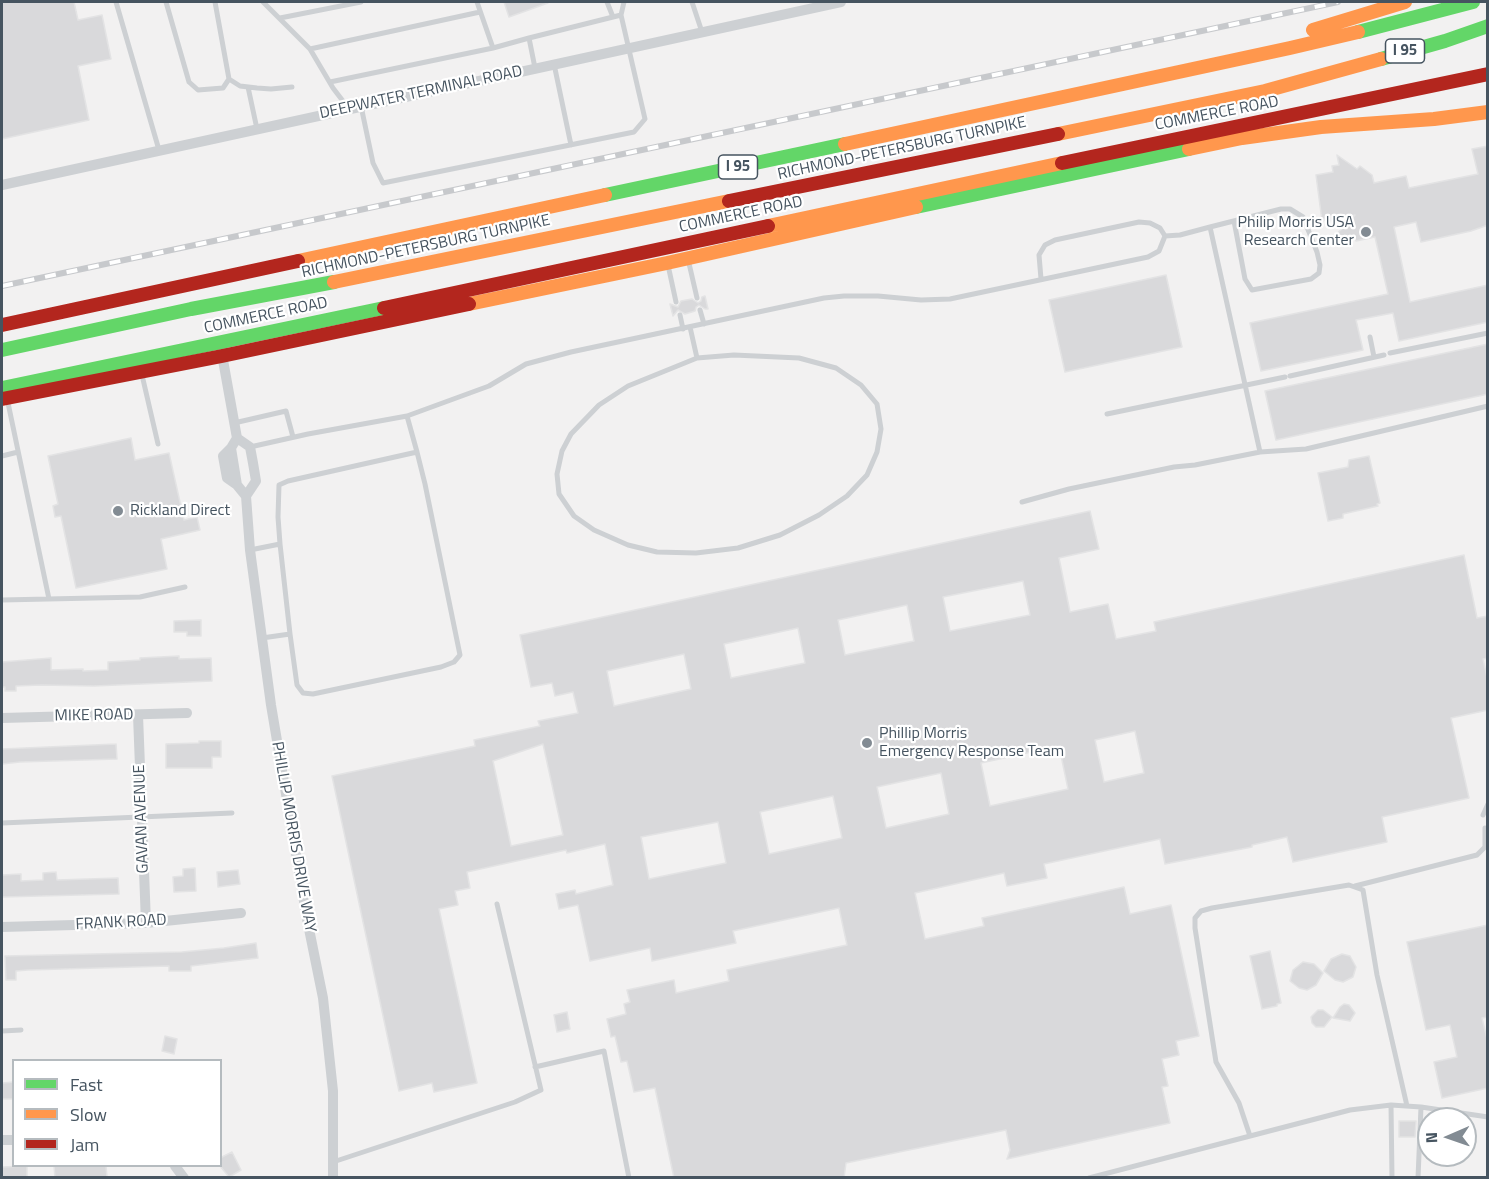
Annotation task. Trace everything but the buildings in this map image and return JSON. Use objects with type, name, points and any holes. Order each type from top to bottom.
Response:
[{"type":"main road","points":[[1144,80],[1405,2]]},
{"type":"main road","name":"RICHMOND-PETERSBURG TURNPIKE","points":[[2,325],[1144,80],[1302,45],[1473,2]]},
{"type":"main road","name":"RICHMOND-PETERSBURG TURNPIKE","points":[[2,350],[191,309],[288,292],[1265,91],[1445,41],[1488,26]]},
{"type":"main road","name":"COMMERCE ROAD","points":[[4,393],[666,256],[1223,128],[1488,74]]},
{"type":"main road","name":"COMMERCE ROAD","points":[[687,251],[861,218],[1242,138],[1310,128],[1434,119],[1488,112]]},
{"type":"street","name":"DEEPWATER TERMINAL ROAD","points":[[2,185],[841,2]]},
{"type":"street","points":[[221,349],[234,423],[237,485],[246,496]]},
{"type":"street","points":[[234,443],[250,447]]},
{"type":"street","name":"PHILLIP MORRIS DRIVE WAY","points":[[250,447],[256,481],[246,496],[250,550],[306,919],[323,998],[333,1091],[333,1178]]},
{"type":"street","name":"MIKE ROAD","points":[[2,718],[187,713]]},
{"type":"street","name":"GAVAN AVENUE","points":[[138,715],[146,923]]},
{"type":"street","name":"FRANK ROAD","points":[[2,927],[146,923],[241,913]]},
{"type":"lane","points":[[116,2],[159,150]]},
{"type":"lane","points":[[166,2],[189,82],[198,90],[223,88],[229,79],[215,2]]},
{"type":"lane","points":[[263,2],[310,49],[349,109]]},
{"type":"lane","points":[[280,18],[361,2]]},
{"type":"lane","points":[[477,2],[493,48]]},
{"type":"lane","points":[[607,2],[613,17]]},
{"type":"lane","points":[[361,106],[373,163],[383,183],[634,132],[645,119],[621,15],[624,2]]},
{"type":"lane","points":[[692,2],[702,32]]},
{"type":"lane","points":[[310,49],[480,12]]},
{"type":"lane","points":[[330,82],[493,48],[621,15]]},
{"type":"lane","points":[[529,38],[535,68]]},
{"type":"lane","points":[[554,64],[571,145]]},
{"type":"lane","points":[[229,79],[240,86],[271,89],[291,87]]},
{"type":"lane","points":[[248,87],[257,129]]},
{"type":"lane","points":[[1165,236],[1180,235],[1210,227],[1281,209],[1290,209],[1303,217],[1320,265],[1319,273],[1311,279],[1252,291],[1245,279],[1234,221]]},
{"type":"lane","points":[[1041,279],[1039,255],[1045,245],[1055,240],[1139,222],[1150,223],[1160,228],[1165,236]]},
{"type":"lane","points":[[1210,227],[1260,452]]},
{"type":"lane","points":[[250,447],[407,416],[489,386],[526,364],[824,298],[878,296],[921,300],[950,299],[1148,257],[1158,251],[1165,236]]},
{"type":"lane","points":[[687,251],[697,298]]},
{"type":"lane","points":[[666,256],[676,302]]},
{"type":"lane","points":[[700,310],[704,324]]},
{"type":"lane","points":[[680,315],[683,329]]},
{"type":"lane","points":[[690,327],[697,358]]},
{"type":"lane","points":[[1107,414],[1488,333]]},
{"type":"lane","points":[[1370,337],[1374,357]]},
{"type":"lane","points":[[734,355],[799,358],[836,368],[861,385],[877,404],[881,429],[877,452],[867,475],[847,496],[819,515],[780,535],[738,548],[696,553],[657,552],[628,544],[594,530],[574,516],[559,494],[557,474],[562,451],[571,434],[599,405],[628,386],[697,358],[734,355]]},
{"type":"lane","points":[[140,365],[158,444]]},
{"type":"lane","points":[[4,393],[49,599]]},
{"type":"lane","points":[[1022,502],[1116,479],[1260,452],[1306,449],[1488,406]]},
{"type":"lane","points":[[234,423],[286,411],[292,437]]},
{"type":"lane","points":[[407,416],[417,452],[425,484],[460,656],[454,662],[441,667],[313,694],[303,693],[297,686],[290,634],[278,518],[279,485],[417,452]]},
{"type":"lane","points":[[2,456],[18,452]]},
{"type":"lane","points":[[250,550],[280,544]]},
{"type":"lane","points":[[2,600],[140,597],[185,587]]},
{"type":"lane","points":[[262,638],[290,634]]},
{"type":"lane","points":[[1483,815],[1488,804]]},
{"type":"lane","points":[[2,823],[232,813]]},
{"type":"lane","points":[[1355,886],[1477,855],[1485,847],[1485,828]]},
{"type":"lane","points":[[1250,1136],[1239,1103],[1216,1062],[1195,928],[1196,918],[1201,912],[1212,908],[1349,885],[1363,890],[1377,975],[1407,1106]]},
{"type":"lane","points":[[333,1162],[515,1102],[541,1090],[497,904]]},
{"type":"lane","points":[[2,1030],[21,1030]]},
{"type":"lane","points":[[535,1067],[604,1051],[629,1178]]},
{"type":"lane","points":[[1391,1105],[1392,1178]]},
{"type":"lane","points":[[1089,1178],[1350,1110],[1391,1105],[1421,1107]]},
{"type":"railway","points":[[2,286],[1338,2]]},
{"type":"traffic: fast","points":[[1358,32],[1473,2]]},
{"type":"traffic: fast","points":[[1381,59],[1488,26]]},
{"type":"traffic: fast","points":[[605,195],[845,144]]},
{"type":"traffic: fast","points":[[916,207],[1189,149]]},
{"type":"traffic: fast","points":[[2,350],[191,309],[334,282]]},
{"type":"traffic: fast","points":[[2,388],[384,308]]},
{"type":"traffic: slow","points":[[1313,30],[1405,2]]},
{"type":"traffic: slow","points":[[845,144],[1358,32]]},
{"type":"traffic: slow","points":[[1058,134],[1265,91],[1381,59]]},
{"type":"traffic: slow","points":[[1189,149],[1242,138],[1321,127],[1434,119],[1488,112]]},
{"type":"traffic: slow","points":[[768,226],[1062,163]]},
{"type":"traffic: slow","points":[[298,261],[605,195]]},
{"type":"traffic: slow","points":[[334,282],[729,201]]},
{"type":"traffic: slow","points":[[469,304],[667,263],[916,207]]},
{"type":"traffic: jam","points":[[1062,163],[1488,74]]},
{"type":"traffic: jam","points":[[729,201],[1058,134]]},
{"type":"traffic: jam","points":[[384,308],[768,226]]},
{"type":"traffic: jam","points":[[2,325],[298,261]]},
{"type":"traffic: jam","points":[[2,399],[469,304]]},
{"type":"place","name":"Philip Morris USA Research Center","points":[[1366,232]]},
{"type":"place","name":"Rickland Direct","points":[[118,511]]},
{"type":"place","name":"Phillip Morris Emergency Response Team","points":[[867,743]]}]
